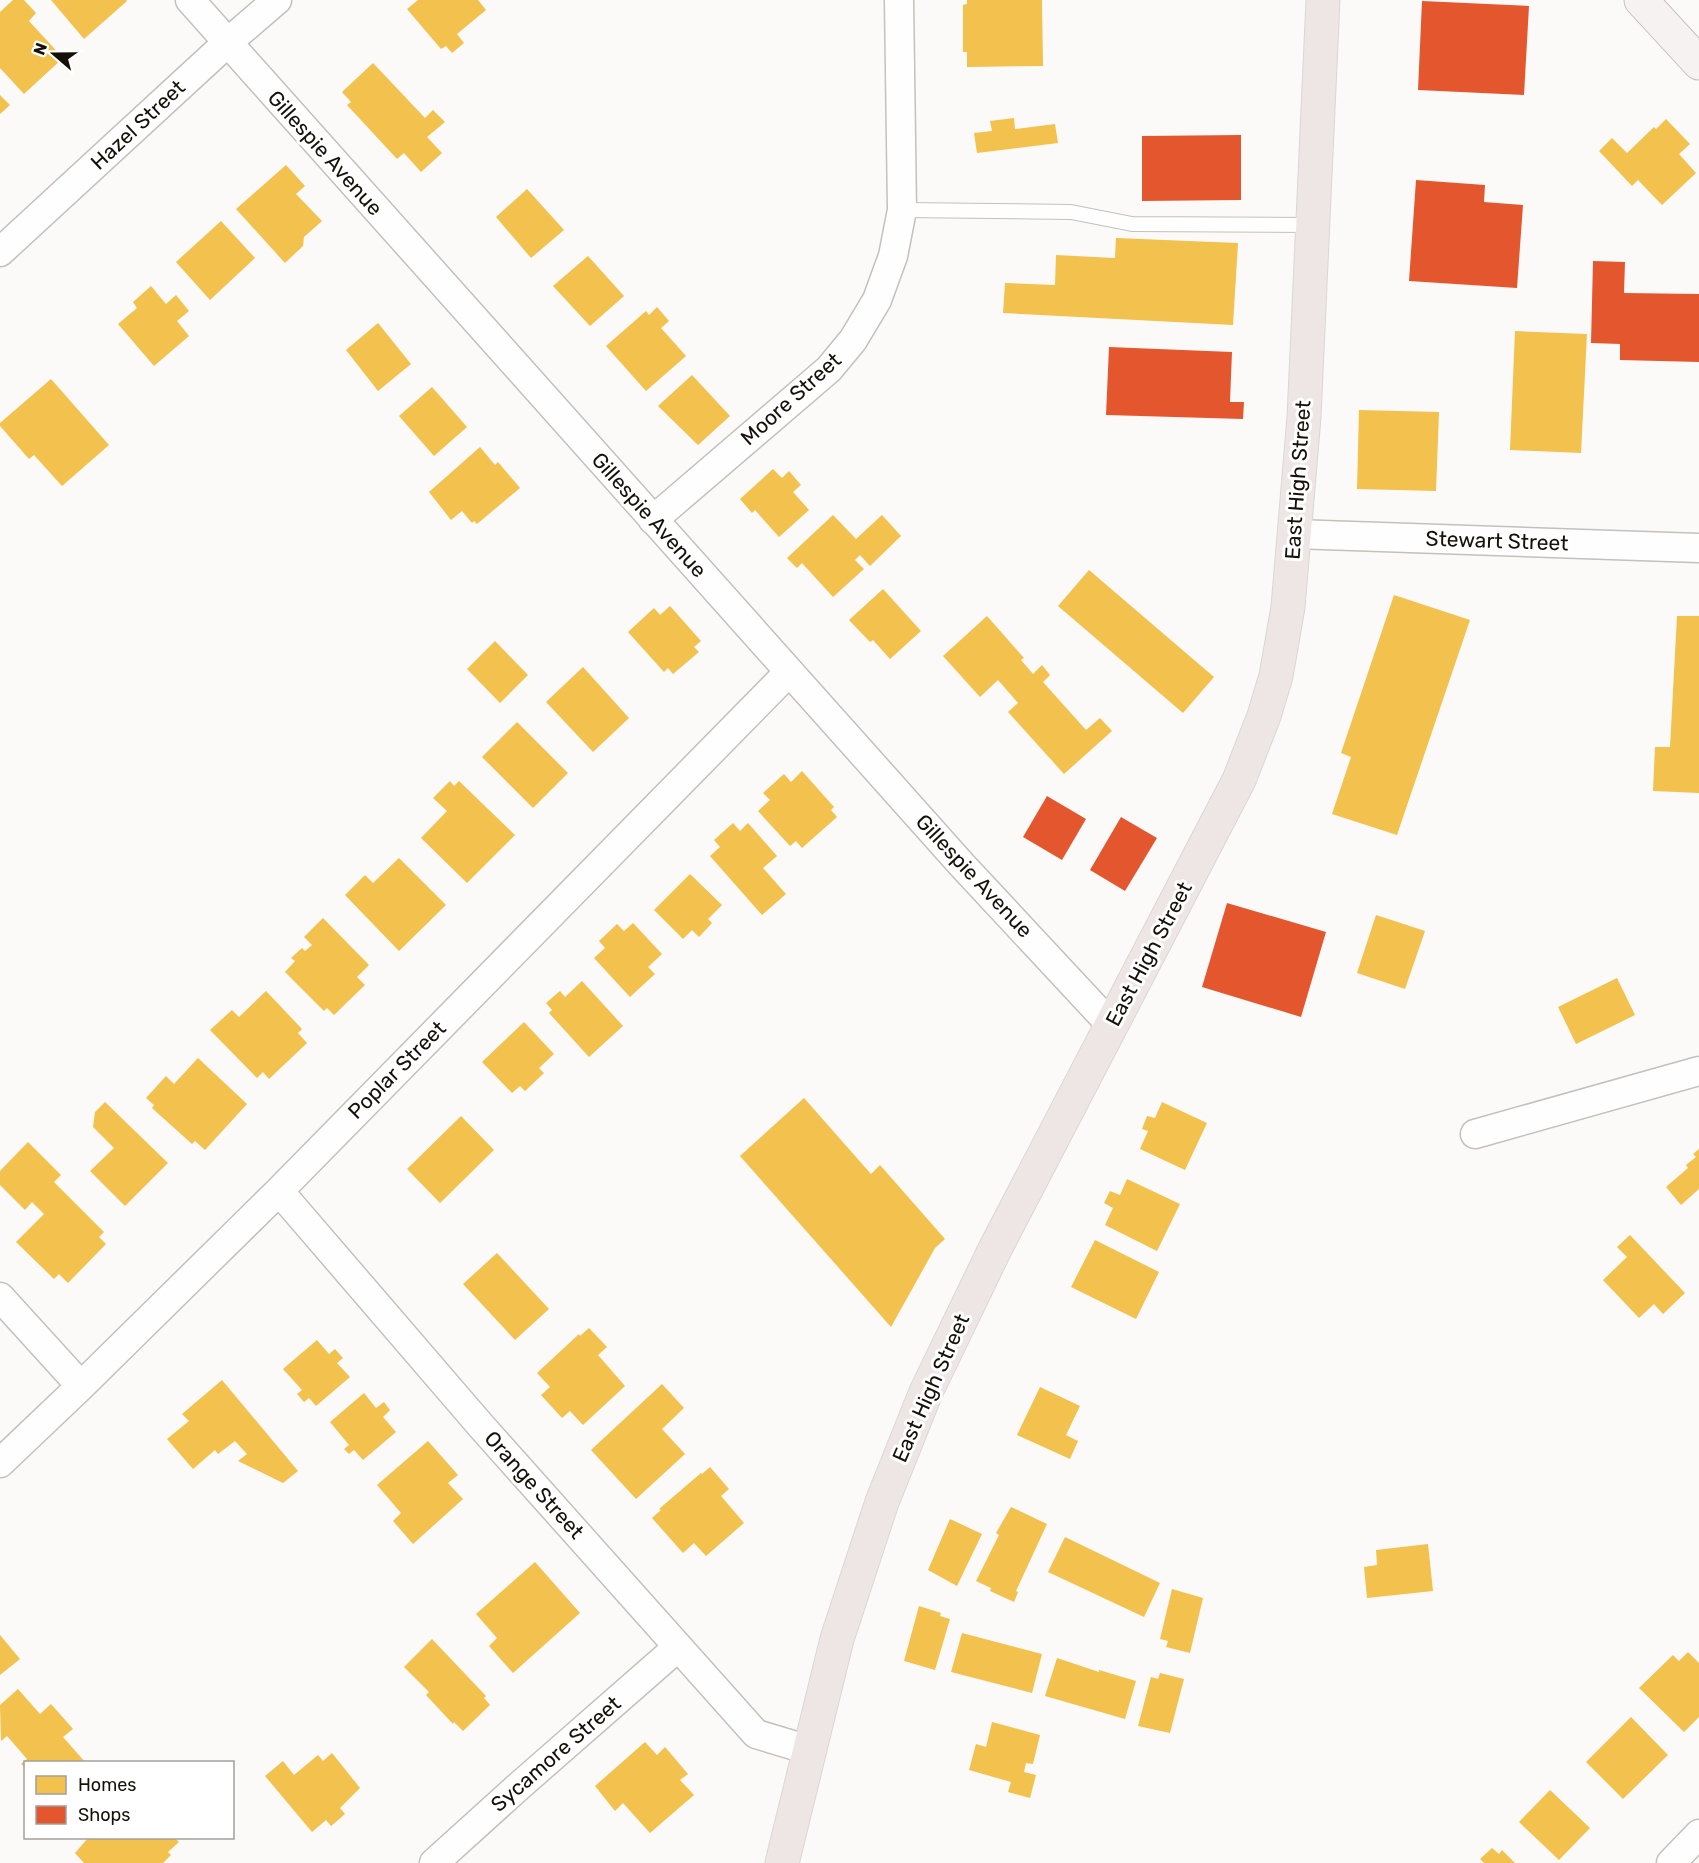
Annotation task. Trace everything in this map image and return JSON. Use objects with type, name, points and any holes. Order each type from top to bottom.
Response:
[{"type":"main road","name":"East High Street","points":[[782,1863],[837,1639],[882,1502],[926,1392],[996,1247],[1239,780],[1264,716],[1276,676],[1288,607],[1304,417],[1323,0]]},
{"type":"main road","points":[[1641,0],[1699,63]]},
{"type":"street","name":"Gillespie Avenue","points":[[190,0],[954,856],[1112,1026]]},
{"type":"street","name":"Hazel Street","points":[[1,248],[227,43],[278,0]]},
{"type":"street","name":"Moore Street","points":[[653,520],[829,369],[853,340],[878,300],[893,256],[902,210],[899,0]]},
{"type":"street","name":"Stewart Street","points":[[1294,534],[1699,548]]},
{"type":"street","name":"Poplar Street","points":[[0,1463],[279,1191],[789,672]]},
{"type":"street","points":[[1476,1134],[1699,1071]]},
{"type":"street","name":"Orange Street","points":[[279,1191],[482,1427],[756,1734],[809,1750]]},
{"type":"street","points":[[0,1297],[81,1386]]},
{"type":"street","name":"Sycamore Street","points":[[434,1863],[678,1647]]},
{"type":"street","points":[[1671,1863],[1699,1834]]},
{"type":"lane","points":[[902,210],[1071,212],[1132,224],[1313,225]]},
{"type":"building: Homes","points":[[13,0],[24,0],[36,13],[29,21],[63,58],[24,94],[0,68],[0,12]]},
{"type":"building: Homes","points":[[51,0],[126,0],[127,1],[84,39]]},
{"type":"building: Homes","points":[[418,0],[478,0],[486,10],[457,34],[464,43],[452,53],[446,46],[441,49],[407,9]]},
{"type":"building: Homes","points":[[967,0],[1042,0],[1043,66],[967,67],[967,52],[963,52],[963,5],[967,4]]},
{"type":"building: Homes","points":[[373,63],[425,118],[433,110],[445,122],[427,137],[442,153],[421,172],[404,153],[397,159],[347,105],[351,102],[342,92]]},
{"type":"building: Homes","points":[[0,95],[10,105],[0,114]]},
{"type":"building: Homes","points":[[1014,118],[1015,129],[1055,124],[1058,143],[977,153],[974,133],[992,131],[990,121]]},
{"type":"building: Homes","points":[[1666,119],[1690,144],[1679,154],[1696,173],[1662,205],[1638,180],[1632,186],[1599,151],[1612,138],[1627,153],[1654,127],[1656,129]]},
{"type":"building: Homes","points":[[286,165],[305,186],[296,194],[322,221],[304,237],[303,246],[285,263],[236,209]]},
{"type":"building: Homes","points":[[527,189],[564,230],[531,258],[496,217]]},
{"type":"building: Homes","points":[[221,221],[255,258],[210,300],[176,262]]},
{"type":"building: Homes","points":[[1116,238],[1238,243],[1233,325],[1003,313],[1005,283],[1055,285],[1056,255],[1115,258]]},
{"type":"building: Homes","points":[[588,256],[624,296],[590,326],[553,286]]},
{"type":"building: Homes","points":[[151,286],[166,304],[176,295],[189,311],[177,321],[189,336],[154,366],[118,324],[137,308],[133,302]]},
{"type":"building: Homes","points":[[657,307],[669,321],[661,328],[686,356],[646,391],[606,346],[646,311],[649,315]]},
{"type":"building: Homes","points":[[378,323],[411,364],[378,391],[346,350]]},
{"type":"building: Homes","points":[[1515,331],[1587,334],[1581,453],[1510,450]]},
{"type":"building: Homes","points":[[692,375],[730,416],[698,445],[658,406]]},
{"type":"building: Homes","points":[[51,379],[109,445],[62,486],[34,455],[29,459],[0,426],[0,423]]},
{"type":"building: Homes","points":[[432,387],[467,427],[434,456],[399,416]]},
{"type":"building: Homes","points":[[1359,410],[1439,412],[1436,491],[1357,489]]},
{"type":"building: Homes","points":[[480,447],[495,465],[498,462],[520,488],[477,524],[474,521],[472,523],[462,511],[451,520],[429,492]]},
{"type":"building: Homes","points":[[773,469],[782,478],[789,471],[801,485],[793,492],[809,510],[779,537],[755,510],[752,513],[740,499]]},
{"type":"building: Homes","points":[[833,515],[856,539],[882,515],[901,536],[870,566],[860,555],[855,560],[864,569],[833,597],[802,563],[797,568],[787,558]]},
{"type":"building: Homes","points":[[1089,570],[1214,677],[1183,713],[1058,606]]},
{"type":"building: Homes","points":[[883,589],[921,631],[890,659],[873,640],[870,642],[849,620]]},
{"type":"building: Homes","points":[[1394,595],[1470,620],[1397,835],[1332,814],[1351,757],[1341,753]]},
{"type":"building: Homes","points":[[670,606],[701,641],[694,647],[699,652],[673,674],[668,668],[664,672],[628,632],[654,608],[660,615]]},
{"type":"building: Homes","points":[[987,616],[1024,658],[1021,660],[1033,674],[1042,665],[1050,675],[1043,682],[1086,730],[1100,718],[1112,731],[1064,774],[1008,712],[1018,703],[998,680],[980,697],[943,656]]},
{"type":"building: Homes","points":[[1677,616],[1699,616],[1699,793],[1653,791],[1655,747],[1670,747]]},
{"type":"building: Homes","points":[[495,641],[528,675],[500,703],[467,669]]},
{"type":"building: Homes","points":[[583,667],[629,718],[593,752],[546,702]]},
{"type":"building: Homes","points":[[517,722],[568,773],[533,808],[482,757]]},
{"type":"building: Homes","points":[[802,771],[834,807],[831,810],[837,817],[802,848],[796,841],[790,846],[758,811],[770,800],[763,793],[784,774],[791,782]]},
{"type":"building: Homes","points":[[450,781],[454,786],[459,781],[515,835],[467,883],[421,838],[447,811],[433,798]]},
{"type":"building: Homes","points":[[733,823],[740,831],[748,823],[777,856],[763,868],[786,894],[762,915],[710,856],[720,847],[714,840]]},
{"type":"building: Homes","points":[[399,858],[446,905],[399,951],[345,895],[365,875],[373,883]]},
{"type":"building: Homes","points":[[690,874],[722,905],[708,919],[712,923],[699,937],[692,930],[683,939],[654,910]]},
{"type":"building: Homes","points":[[1376,915],[1425,931],[1405,989],[1357,973]]},
{"type":"building: Homes","points":[[323,918],[369,965],[357,977],[365,985],[334,1015],[327,1008],[324,1011],[285,972],[295,961],[291,958],[302,948],[305,951],[312,945],[304,937]]},
{"type":"building: Homes","points":[[633,923],[662,954],[648,967],[655,974],[630,997],[594,958],[605,948],[599,941],[617,924],[624,931]]},
{"type":"building: Homes","points":[[1617,978],[1635,1015],[1576,1044],[1558,1007]]},
{"type":"building: Homes","points":[[582,981],[623,1026],[589,1057],[549,1013],[552,1010],[546,1003],[560,991],[565,997]]},
{"type":"building: Homes","points":[[266,991],[302,1029],[298,1033],[307,1043],[269,1079],[263,1072],[257,1078],[210,1030],[232,1010],[239,1017]]},
{"type":"building: Homes","points":[[524,1022],[554,1054],[539,1068],[544,1073],[525,1091],[520,1086],[512,1093],[482,1062]]},
{"type":"building: Homes","points":[[198,1058],[247,1104],[205,1150],[195,1141],[192,1144],[152,1108],[154,1105],[146,1098],[166,1076],[174,1084]]},
{"type":"building: Homes","points":[[804,1098],[871,1174],[880,1165],[945,1239],[935,1248],[891,1327],[740,1156]]},
{"type":"building: Homes","points":[[105,1102],[168,1163],[125,1206],[90,1171],[114,1148],[93,1127],[95,1112]]},
{"type":"building: Homes","points":[[1162,1102],[1207,1123],[1185,1170],[1140,1149],[1148,1131],[1142,1129],[1147,1116],[1155,1118]]},
{"type":"building: Homes","points":[[461,1116],[494,1150],[440,1203],[407,1169]]},
{"type":"building: Homes","points":[[28,1142],[61,1175],[54,1182],[104,1232],[99,1237],[106,1244],[68,1283],[59,1274],[54,1279],[16,1242],[44,1214],[32,1202],[25,1210],[0,1185],[0,1171]]},
{"type":"building: Homes","points":[[1699,1149],[1699,1189],[1681,1205],[1666,1187],[1688,1168],[1686,1165],[1696,1157],[1693,1154]]},
{"type":"building: Homes","points":[[1127,1179],[1180,1204],[1157,1251],[1105,1225],[1113,1208],[1104,1203],[1110,1191],[1120,1195]]},
{"type":"building: Homes","points":[[1630,1235],[1685,1293],[1663,1314],[1654,1304],[1639,1318],[1603,1280],[1627,1257],[1617,1247]]},
{"type":"building: Homes","points":[[1095,1240],[1159,1272],[1136,1319],[1071,1287]]},
{"type":"building: Homes","points":[[497,1253],[549,1309],[515,1340],[463,1284]]},
{"type":"building: Homes","points":[[589,1328],[607,1347],[598,1355],[625,1386],[583,1425],[570,1411],[562,1418],[541,1395],[550,1387],[537,1373],[579,1334],[580,1336]]},
{"type":"building: Homes","points":[[317,1340],[329,1354],[335,1349],[343,1358],[337,1363],[350,1377],[316,1406],[309,1398],[304,1402],[297,1394],[302,1390],[283,1369]]},
{"type":"building: Homes","points":[[222,1380],[298,1471],[283,1483],[238,1461],[247,1454],[235,1441],[218,1454],[215,1450],[193,1469],[167,1439],[189,1421],[182,1414]]},
{"type":"building: Homes","points":[[662,1384],[684,1408],[662,1429],[685,1454],[636,1499],[591,1450]]},
{"type":"building: Homes","points":[[1040,1387],[1080,1406],[1066,1435],[1078,1441],[1070,1459],[1017,1435]]},
{"type":"building: Homes","points":[[364,1393],[376,1408],[384,1402],[390,1410],[383,1417],[396,1432],[363,1460],[354,1450],[349,1454],[344,1449],[349,1445],[330,1422]]},
{"type":"building: Homes","points":[[428,1441],[458,1475],[448,1483],[463,1499],[413,1544],[393,1521],[401,1513],[377,1485]]},
{"type":"building: Homes","points":[[710,1467],[729,1489],[721,1496],[744,1523],[706,1556],[694,1543],[683,1553],[652,1518],[661,1510],[659,1509]]},
{"type":"building: Homes","points":[[1011,1507],[1047,1524],[1016,1591],[1018,1592],[1014,1602],[990,1591],[991,1588],[976,1581],[999,1535],[996,1533]]},
{"type":"building: Homes","points":[[950,1519],[982,1534],[957,1586],[928,1570]]},
{"type":"building: Homes","points":[[1065,1537],[1160,1583],[1144,1617],[1048,1572]]},
{"type":"building: Homes","points":[[1428,1544],[1433,1591],[1367,1598],[1364,1567],[1377,1565],[1376,1550]]},
{"type":"building: Homes","points":[[535,1562],[580,1613],[513,1673],[489,1646],[497,1638],[476,1614]]},
{"type":"building: Homes","points":[[1172,1589],[1203,1598],[1190,1653],[1166,1647],[1168,1641],[1160,1639]]},
{"type":"building: Homes","points":[[919,1606],[941,1613],[940,1616],[950,1619],[935,1670],[904,1661]]},
{"type":"building: Homes","points":[[962,1633],[1042,1654],[1032,1693],[951,1672]]},
{"type":"building: Homes","points":[[0,1635],[20,1659],[0,1675]]},
{"type":"building: Homes","points":[[432,1639],[486,1696],[484,1698],[490,1705],[463,1731],[454,1722],[453,1724],[426,1695],[429,1692],[404,1667]]},
{"type":"building: Homes","points":[[1688,1652],[1699,1663],[1699,1717],[1684,1732],[1639,1688],[1673,1655],[1679,1661]]},
{"type":"building: Homes","points":[[1057,1658],[1136,1681],[1125,1719],[1045,1696]]},
{"type":"building: Homes","points":[[1160,1673],[1184,1679],[1170,1733],[1138,1726],[1151,1677],[1158,1679]]},
{"type":"building: Homes","points":[[18,1689],[40,1714],[51,1704],[73,1729],[63,1737],[84,1761],[25,1761],[27,1759],[7,1736],[1,1741],[0,1705]]},
{"type":"building: Homes","points":[[1631,1717],[1668,1755],[1623,1799],[1586,1762]]},
{"type":"building: Homes","points":[[992,1722],[1040,1735],[1033,1764],[1026,1763],[1024,1772],[1036,1775],[1030,1798],[1008,1792],[1011,1782],[969,1770],[976,1744],[986,1747]]},
{"type":"building: Homes","points":[[645,1742],[657,1755],[665,1747],[688,1774],[680,1780],[694,1795],[650,1833],[623,1803],[615,1811],[595,1786]]},
{"type":"building: Homes","points":[[332,1753],[360,1788],[340,1808],[345,1814],[331,1826],[326,1820],[312,1832],[265,1776],[283,1761],[294,1775],[318,1755],[323,1761]]},
{"type":"building: Homes","points":[[1550,1790],[1590,1828],[1559,1860],[1519,1822]]},
{"type":"building: Homes","points":[[87,1839],[176,1839],[179,1842],[168,1852],[171,1855],[163,1863],[84,1863],[75,1853]]},
{"type":"building: Homes","points":[[1492,1848],[1499,1854],[1502,1850],[1515,1863],[1484,1863],[1480,1859]]},
{"type":"building: Shops","points":[[1422,1],[1529,6],[1524,95],[1418,90]]},
{"type":"building: Shops","points":[[1241,135],[1241,200],[1142,201],[1142,136]]},
{"type":"building: Shops","points":[[1416,180],[1485,185],[1484,202],[1523,205],[1517,288],[1409,281]]},
{"type":"building: Shops","points":[[1593,261],[1625,262],[1624,293],[1699,294],[1699,362],[1620,360],[1620,344],[1591,343]]},
{"type":"building: Shops","points":[[1109,347],[1232,352],[1230,402],[1244,402],[1243,419],[1106,415]]},
{"type":"building: Shops","points":[[1047,796],[1086,819],[1062,860],[1023,837]]},
{"type":"building: Shops","points":[[1121,817],[1157,838],[1125,891],[1090,870]]},
{"type":"building: Shops","points":[[1227,903],[1326,932],[1301,1017],[1202,987]]}]
